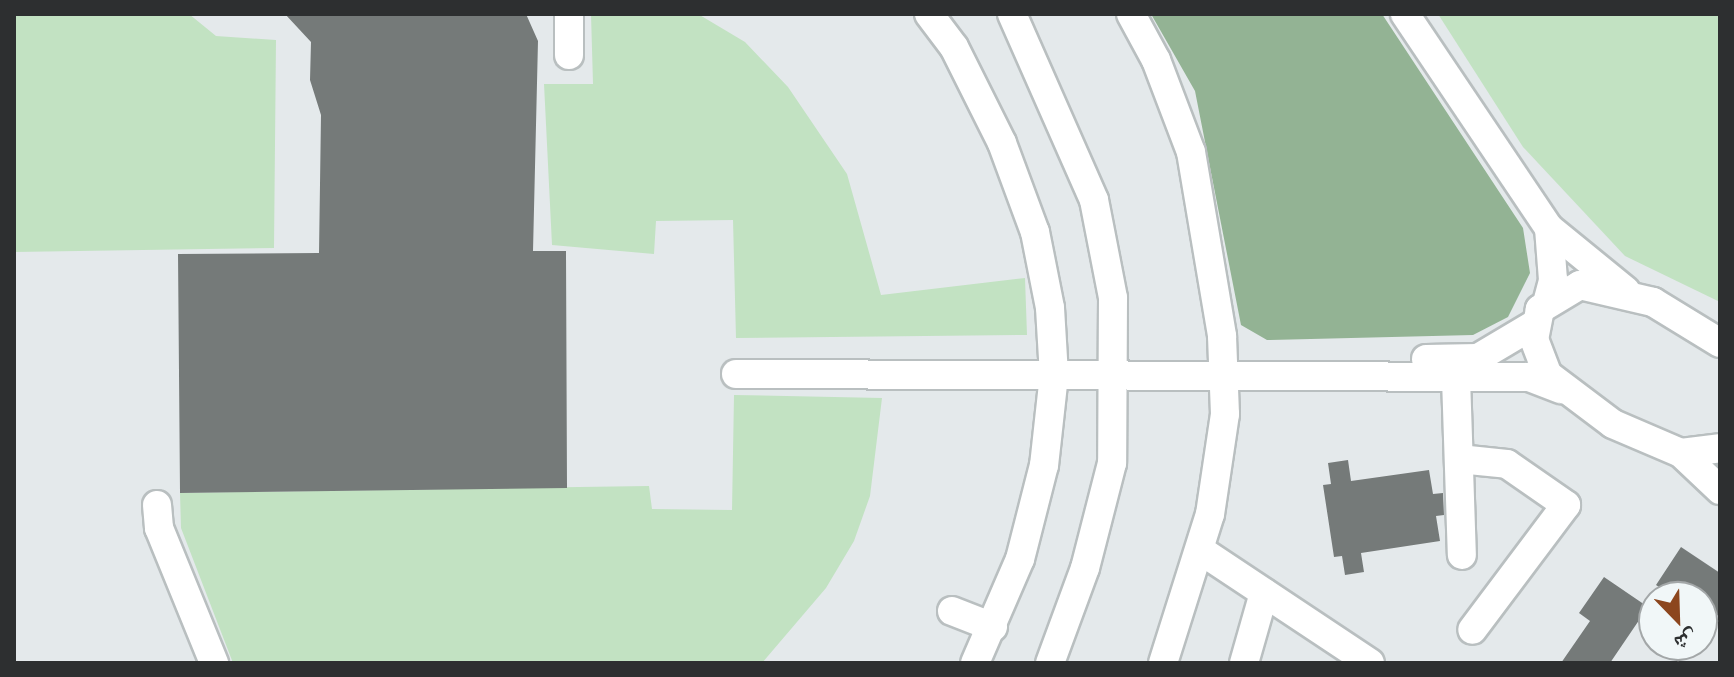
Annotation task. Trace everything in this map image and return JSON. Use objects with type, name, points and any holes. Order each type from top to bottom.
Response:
[{"type":"street","points":[[569,14],[569,55]]},
{"type":"street","points":[[929,14],[954,47],[1002,143],[1035,232],[1050,308],[1054,375],[1044,465],[1020,559],[975,663]]},
{"type":"street","points":[[1012,14],[1094,200],[1113,298],[1117,376],[1112,463],[1085,568],[1050,663]]},
{"type":"street","points":[[1131,14],[1156,60],[1191,152],[1214,273],[1225,414],[1200,550],[1163,663]]},
{"type":"street","points":[[1405,14],[1549,228],[1630,294],[1717,339]]},
{"type":"street","points":[[1549,228],[1553,280],[1541,314],[1538,361],[1561,389]]},
{"type":"street","points":[[1223,376],[1261,363],[1478,358],[1580,285],[1630,294]]},
{"type":"street","points":[[736,374],[1529,377],[1561,389],[1634,437],[1681,453],[1720,490]]},
{"type":"street","points":[[1456,378],[1462,555]]},
{"type":"street","points":[[1681,453],[1720,448]]},
{"type":"street","points":[[1459,459],[1507,464],[1566,505],[1472,630]]},
{"type":"street","points":[[157,505],[159,528],[214,663]]},
{"type":"street","points":[[1200,550],[1370,663]]},
{"type":"street","points":[[1244,663],[1264,593]]},
{"type":"street","points":[[952,611],[993,627]]},
{"type":"green space","points":[[14,14],[189,14],[216,36],[276,40],[274,248],[14,252]]},
{"type":"green space","points":[[591,14],[698,14],[745,42],[788,87],[847,174],[881,295],[1025,278],[1027,335],[736,338],[733,220],[656,221],[654,254],[552,245],[544,84],[593,84]]},
{"type":"green space","points":[[1151,14],[1382,14],[1523,228],[1530,273],[1508,317],[1473,335],[1267,340],[1241,325],[1195,91]]},
{"type":"green space","points":[[1438,14],[1720,14],[1720,302],[1625,256],[1523,147]]},
{"type":"green space","points":[[734,395],[882,398],[870,496],[854,541],[826,588],[762,663],[233,663],[181,528],[180,493],[649,486],[652,509],[732,510]]},
{"type":"building","points":[[285,14],[526,14],[538,41],[533,251],[566,251],[567,488],[180,493],[178,254],[319,253],[321,115],[310,80],[311,42]]},
{"type":"building","points":[[1348,460],[1351,481],[1429,470],[1433,494],[1443,493],[1444,515],[1436,516],[1440,541],[1361,553],[1364,572],[1345,575],[1342,556],[1334,557],[1323,485],[1331,484],[1328,463]]},
{"type":"building","points":[[1681,547],[1720,573],[1720,617],[1718,581],[1659,581]]},
{"type":"building","points":[[1604,577],[1638,600],[1638,622],[1610,663],[1561,663],[1590,621],[1579,613]]}]
